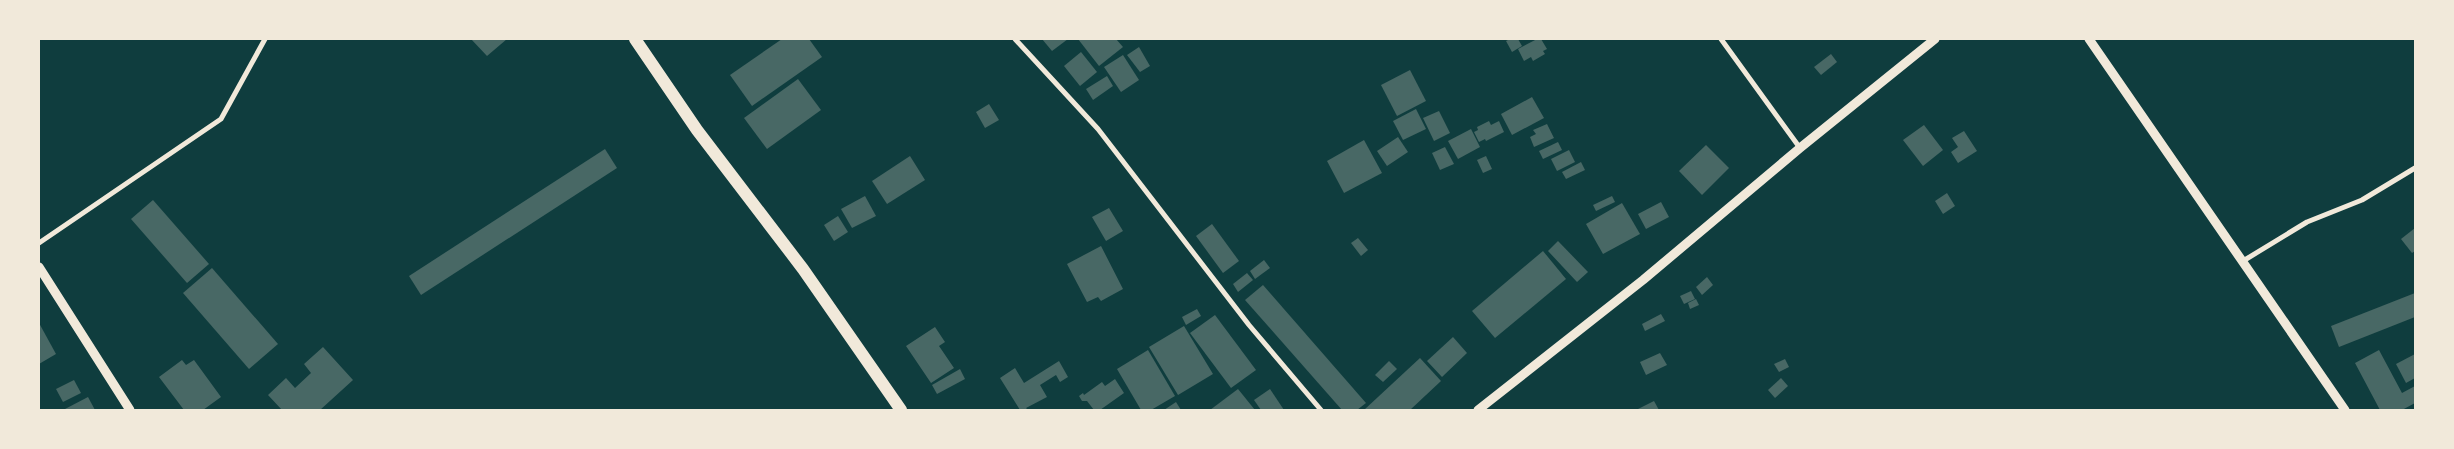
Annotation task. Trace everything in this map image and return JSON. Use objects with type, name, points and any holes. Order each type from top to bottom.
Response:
[{"type":"main road","points":[[635,39],[697,130],[803,269],[901,410]]},
{"type":"street","points":[[39,243],[221,119],[265,39]]},
{"type":"street","points":[[1015,39],[1098,129],[1249,324],[1321,410]]},
{"type":"street","points":[[1721,39],[1800,148]]},
{"type":"street","points":[[1478,410],[1643,280],[1800,148],[1935,39]]},
{"type":"street","points":[[2089,39],[2345,410]]},
{"type":"street","points":[[2243,261],[2307,222],[2362,200],[2415,168]]},
{"type":"street","points":[[39,267],[130,410]]},
{"type":"building","points":[[471,39],[507,39],[487,56]]},
{"type":"building","points":[[782,39],[809,39],[822,57],[752,106],[730,75]]},
{"type":"building","points":[[1042,39],[1068,39],[1052,51]]},
{"type":"building","points":[[1078,39],[1116,39],[1123,47],[1099,66]]},
{"type":"building","points":[[1518,39],[1522,46],[1512,52],[1506,41]]},
{"type":"building","points":[[1537,39],[1541,39],[1547,49],[1543,51],[1545,54],[1533,61],[1531,57],[1524,61],[1518,49]]},
{"type":"building","points":[[1139,47],[1150,66],[1140,72],[1127,55]]},
{"type":"building","points":[[1081,52],[1097,72],[1080,86],[1064,66]]},
{"type":"building","points":[[1831,54],[1837,62],[1821,75],[1814,67]]},
{"type":"building","points":[[1123,55],[1139,80],[1121,92],[1104,67]]},
{"type":"building","points":[[1410,70],[1426,101],[1397,116],[1381,85]]},
{"type":"building","points":[[1107,76],[1113,86],[1093,100],[1086,89]]},
{"type":"building","points":[[798,79],[821,110],[767,149],[744,118]]},
{"type":"building","points":[[1532,97],[1544,118],[1512,135],[1501,114]]},
{"type":"building","points":[[989,104],[999,120],[985,128],[976,112]]},
{"type":"building","points":[[1416,109],[1426,129],[1403,140],[1393,121]]},
{"type":"building","points":[[1439,111],[1450,133],[1434,141],[1423,118]]},
{"type":"building","points":[[1489,121],[1491,125],[1499,121],[1504,132],[1486,141],[1485,139],[1479,142],[1474,132],[1478,130],[1477,127]]},
{"type":"building","points":[[1547,124],[1554,138],[1534,147],[1530,137],[1536,134],[1533,130]]},
{"type":"building","points":[[1924,125],[1943,150],[1923,166],[1903,140]]},
{"type":"building","points":[[1471,129],[1480,147],[1458,159],[1448,141]]},
{"type":"building","points":[[1964,131],[1977,151],[1958,163],[1951,152],[1958,147],[1952,138]]},
{"type":"building","points":[[1398,137],[1408,152],[1387,166],[1377,151]]},
{"type":"building","points":[[1364,140],[1382,173],[1344,193],[1327,161]]},
{"type":"building","points":[[1558,142],[1562,150],[1543,159],[1539,151]]},
{"type":"building","points":[[1706,145],[1729,168],[1702,195],[1679,171]]},
{"type":"building","points":[[1445,147],[1454,164],[1440,170],[1432,153]]},
{"type":"building","points":[[605,149],[617,168],[421,295],[409,276]]},
{"type":"building","points":[[1569,150],[1575,162],[1557,171],[1551,159]]},
{"type":"building","points":[[910,156],[925,180],[887,204],[872,181]]},
{"type":"building","points":[[1486,156],[1492,169],[1483,173],[1477,160]]},
{"type":"building","points":[[1581,162],[1585,170],[1566,179],[1562,172]]},
{"type":"building","points":[[1947,193],[1955,206],[1943,214],[1935,201]]},
{"type":"building","points":[[865,196],[876,216],[852,228],[841,209]]},
{"type":"building","points":[[1612,196],[1615,202],[1596,211],[1593,205]]},
{"type":"building","points":[[153,200],[209,264],[187,283],[131,219]]},
{"type":"building","points":[[1661,202],[1669,217],[1646,229],[1638,214]]},
{"type":"building","points":[[1622,203],[1640,234],[1603,254],[1586,224]]},
{"type":"building","points":[[1109,208],[1123,231],[1106,241],[1092,217]]},
{"type":"building","points":[[838,216],[848,232],[834,241],[824,225]]},
{"type":"building","points":[[1212,224],[1239,261],[1223,273],[1196,236]]},
{"type":"building","points":[[2415,228],[2415,251],[2412,253],[2401,239]]},
{"type":"building","points":[[1358,238],[1368,250],[1361,256],[1351,243]]},
{"type":"building","points":[[1558,241],[1588,272],[1577,282],[1548,251]]},
{"type":"building","points":[[1101,246],[1123,289],[1101,301],[1098,297],[1087,302],[1067,264]]},
{"type":"building","points":[[1543,251],[1566,279],[1495,338],[1472,311]]},
{"type":"building","points":[[1264,260],[1270,268],[1255,279],[1250,271]]},
{"type":"building","points":[[212,268],[278,344],[249,369],[183,293]]},
{"type":"building","points":[[1247,273],[1253,280],[1238,292],[1233,284]]},
{"type":"building","points":[[1707,277],[1713,285],[1702,295],[1696,287]]},
{"type":"building","points":[[1263,285],[1366,403],[1357,410],[1342,410],[1245,300]]},
{"type":"building","points":[[1691,291],[1695,299],[1684,304],[1680,296]]},
{"type":"building","points":[[2415,293],[2415,317],[2339,347],[2331,326]]},
{"type":"building","points":[[1696,299],[1699,305],[1690,309],[1688,303]]},
{"type":"building","points":[[1197,309],[1201,316],[1186,325],[1182,317]]},
{"type":"building","points":[[1661,314],[1665,321],[1645,331],[1642,324]]},
{"type":"building","points":[[1215,315],[1256,370],[1231,388],[1190,333]]},
{"type":"building","points":[[39,323],[56,354],[39,364]]},
{"type":"building","points":[[1184,326],[1213,374],[1178,395],[1149,347]]},
{"type":"building","points":[[935,327],[945,342],[939,346],[954,368],[931,383],[906,346]]},
{"type":"building","points":[[1453,337],[1467,353],[1442,377],[1427,361]]},
{"type":"building","points":[[323,347],[353,380],[320,410],[282,410],[268,395],[286,378],[295,388],[311,373],[304,364]]},
{"type":"building","points":[[1148,350],[1175,396],[1151,410],[1141,410],[1117,369]]},
{"type":"building","points":[[2379,350],[2402,393],[2415,386],[2415,403],[2402,410],[2380,410],[2355,363]]},
{"type":"building","points":[[1660,353],[1667,365],[1646,375],[1640,362]]},
{"type":"building","points":[[2415,354],[2415,378],[2406,383],[2396,364]]},
{"type":"building","points":[[1420,358],[1441,381],[1410,410],[1364,410]]},
{"type":"building","points":[[1785,359],[1789,367],[1779,372],[1774,364]]},
{"type":"building","points":[[182,360],[186,365],[194,360],[221,397],[203,410],[184,410],[159,377]]},
{"type":"building","points":[[1059,361],[1068,377],[1060,382],[1056,375],[1040,385],[1047,397],[1026,408],[1028,410],[1020,410],[1000,378],[1015,368],[1024,383]]},
{"type":"building","points":[[1389,361],[1397,369],[1383,382],[1375,375]]},
{"type":"building","points":[[960,369],[965,379],[937,394],[932,385]]},
{"type":"building","points":[[1781,378],[1788,386],[1775,398],[1768,390]]},
{"type":"building","points":[[1115,379],[1124,393],[1100,410],[1094,410],[1087,401],[1082,401],[1079,396],[1083,393],[1084,395],[1102,382],[1105,386]]},
{"type":"building","points":[[74,380],[81,393],[63,402],[56,389]]},
{"type":"building","points":[[1238,389],[1255,410],[1210,410]]},
{"type":"building","points":[[1270,389],[1284,410],[1261,410],[1254,400]]},
{"type":"building","points":[[88,397],[95,410],[65,409]]},
{"type":"building","points":[[1654,401],[1659,410],[1636,410]]},
{"type":"building","points":[[1176,402],[1181,410],[1164,410]]}]
